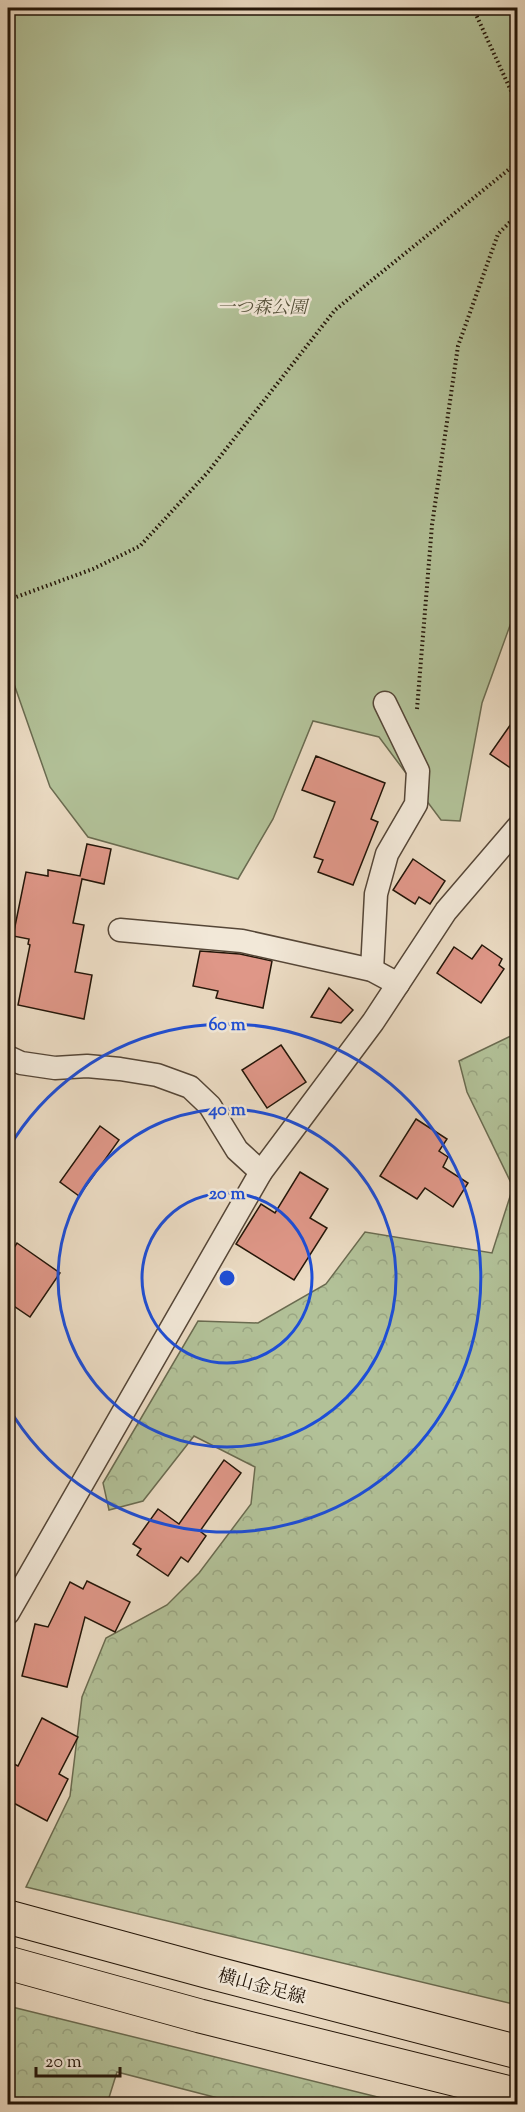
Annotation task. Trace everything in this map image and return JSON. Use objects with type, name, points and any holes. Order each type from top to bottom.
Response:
[{"type":"main road","name":"横山金足線","points":[[8,1917],[518,2052]]},
{"type":"main road","points":[[8,1963],[200,2016],[518,2095]]},
{"type":"street","points":[[372,970],[376,894],[387,855],[416,804],[418,771],[385,703]]},
{"type":"street","points":[[8,1613],[261,1172],[373,1022],[446,911],[518,828]]},
{"type":"street","points":[[120,930],[243,941],[372,970],[398,984]]},
{"type":"street","points":[[8,1057],[21,1063],[55,1068],[87,1066],[120,1069],[157,1076],[190,1086],[210,1106],[237,1150],[261,1172]]},
{"type":"path","points":[[473,8],[518,106]]},
{"type":"path","points":[[8,600],[93,569],[140,546],[208,472],[335,310],[518,162]]},
{"type":"path","points":[[416,712],[432,525],[458,346],[498,234],[518,214]]},
{"type":"green space","name":"一つ森公園","points":[[8,8],[517,8],[517,606],[482,703],[460,821],[441,820],[379,737],[313,721],[273,819],[238,879],[88,837],[50,787],[14,684],[8,679]]},
{"type":"green space","points":[[515,1034],[518,1036],[517,2005],[26,1887],[70,1796],[82,1697],[106,1638],[167,1605],[199,1573],[251,1504],[255,1467],[194,1436],[143,1501],[109,1510],[103,1483],[198,1321],[258,1323],[326,1284],[365,1232],[492,1253],[513,1187],[467,1092],[459,1061]]},
{"type":"green space","points":[[8,2006],[406,2104],[241,2104],[117,2072],[107,2104],[8,2104]]},
{"type":"building","points":[[518,714],[518,773],[490,754]]},
{"type":"building","points":[[316,756],[385,783],[371,819],[378,822],[353,885],[318,872],[323,860],[314,857],[335,802],[302,790]]},
{"type":"building","points":[[87,844],[111,849],[104,884],[82,879],[73,923],[84,925],[75,972],[92,975],[84,1019],[18,1005],[30,945],[28,944],[29,939],[13,936],[26,872],[48,876],[48,870],[80,876]]},
{"type":"building","points":[[413,859],[445,881],[430,904],[419,897],[415,904],[393,890]]},
{"type":"building","points":[[482,945],[502,959],[499,965],[504,969],[481,1003],[437,973],[454,947],[472,959]]},
{"type":"building","points":[[200,951],[240,954],[272,961],[263,1008],[216,998],[218,991],[193,986]]},
{"type":"building","points":[[329,988],[353,1010],[341,1023],[311,1017]]},
{"type":"building","points":[[281,1045],[306,1082],[267,1108],[242,1070]]},
{"type":"building","points":[[416,1119],[447,1139],[439,1151],[448,1157],[443,1167],[468,1183],[453,1207],[425,1188],[417,1199],[380,1176]]},
{"type":"building","points":[[100,1126],[119,1140],[79,1196],[60,1182]]},
{"type":"building","points":[[300,1172],[328,1189],[310,1218],[327,1228],[294,1280],[236,1244],[261,1204],[275,1213]]},
{"type":"building","points":[[17,1243],[60,1273],[30,1317],[8,1302],[8,1257]]},
{"type":"building","points":[[224,1460],[241,1473],[200,1531],[206,1536],[188,1562],[181,1557],[168,1576],[137,1555],[141,1549],[133,1544],[158,1509],[179,1524]]},
{"type":"building","points":[[87,1581],[130,1602],[115,1632],[85,1617],[67,1687],[22,1676],[35,1624],[48,1627],[70,1582],[83,1589]]},
{"type":"building","points":[[42,1718],[78,1737],[59,1774],[68,1779],[47,1821],[8,1800],[8,1761],[18,1766]]}]
